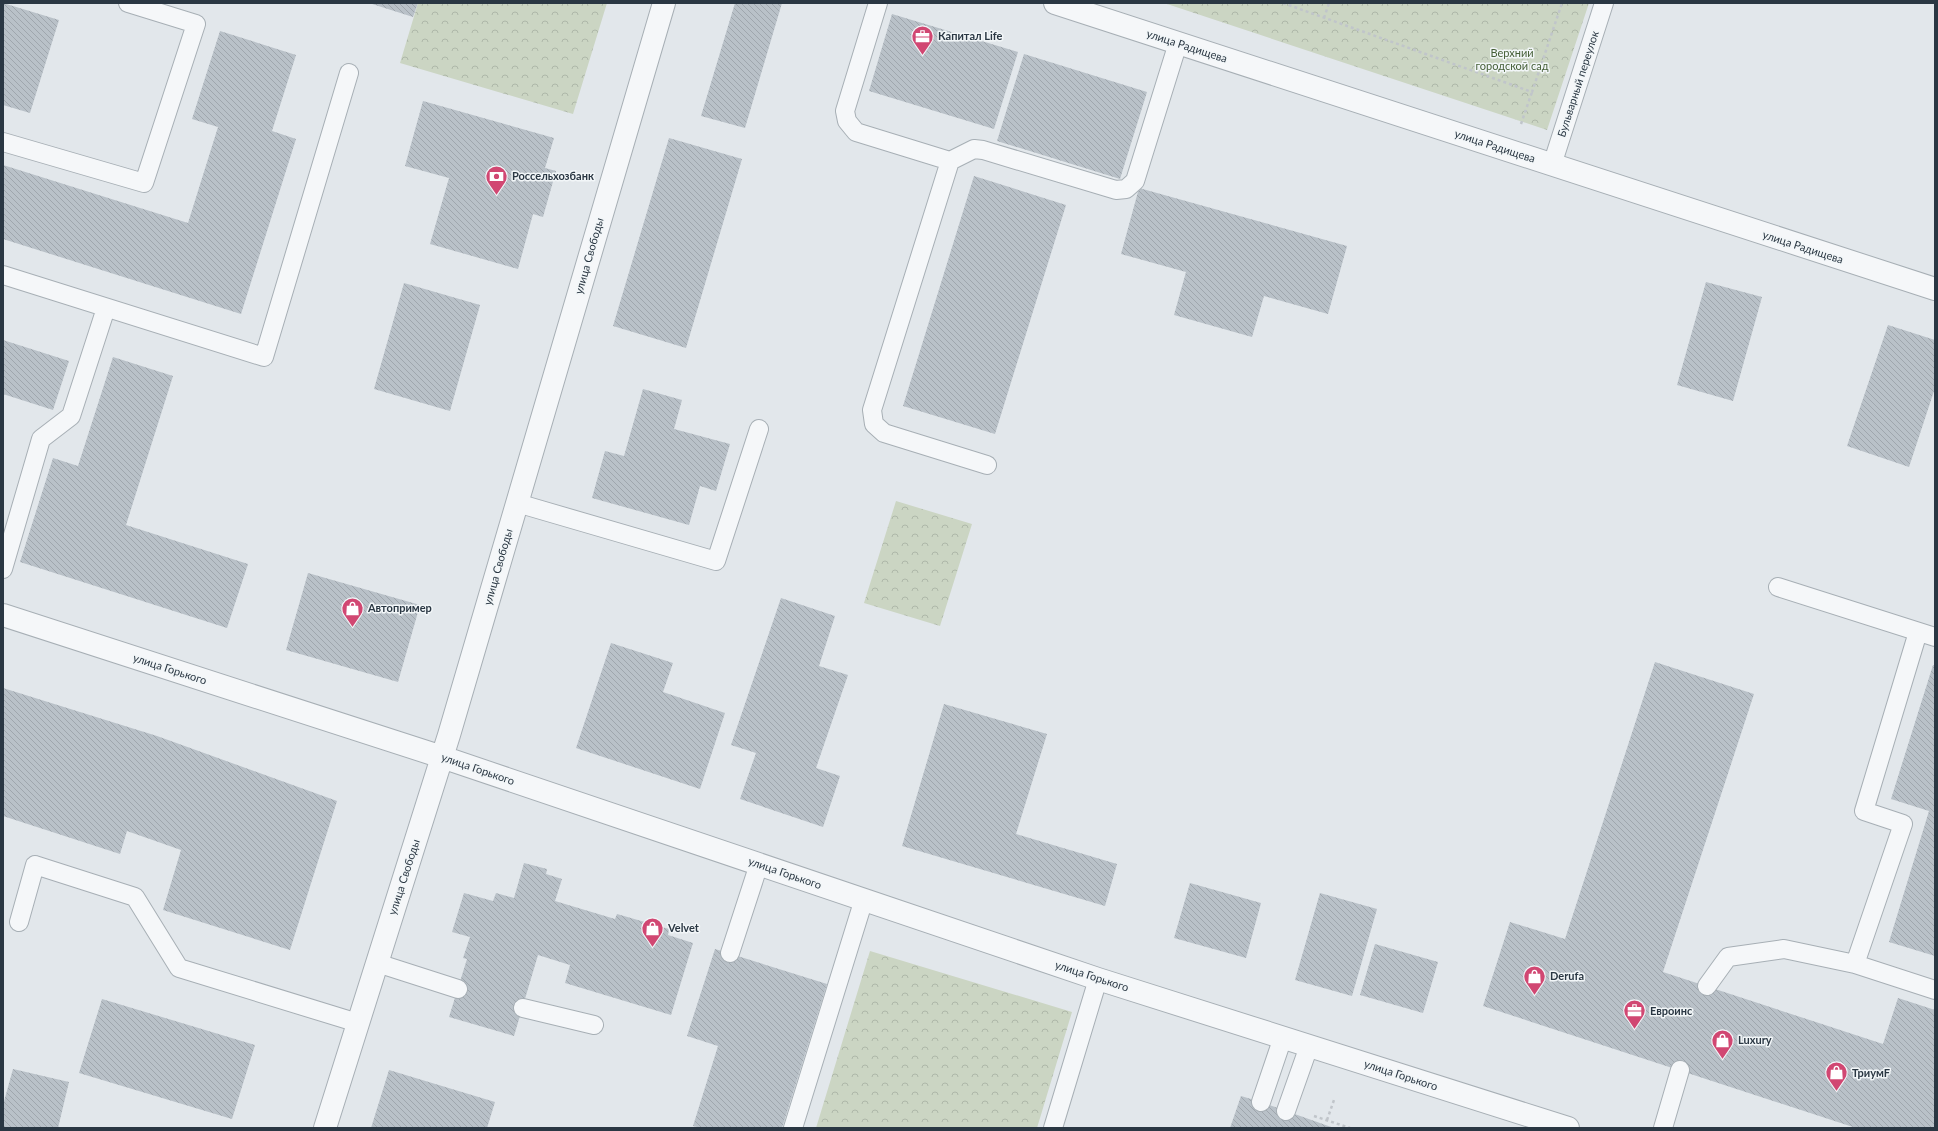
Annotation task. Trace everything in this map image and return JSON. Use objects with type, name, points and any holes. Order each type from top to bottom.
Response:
[{"type":"street","name":"улица Свободы","points":[[325,1128],[442,757],[664,3]]},
{"type":"street","name":"улица Радищева","points":[[1055,3],[1935,290]]},
{"type":"street","name":"улица Горького","points":[[3,615],[442,757],[1098,979],[1568,1128]]},
{"type":"lane","points":[[3,142],[144,184],[196,24],[128,3]]},
{"type":"lane","points":[[878,3],[845,111],[847,121],[856,132],[950,160],[974,149],[983,150],[1116,190],[1126,189],[1135,181],[1178,43]]},
{"type":"lane","name":"Бульварный переулок","points":[[1552,165],[1604,3]]},
{"type":"lane","points":[[3,275],[264,357],[349,73]]},
{"type":"lane","points":[[950,160],[872,410],[874,424],[884,433],[987,465]]},
{"type":"lane","points":[[3,569],[41,439],[72,416],[106,308]]},
{"type":"lane","points":[[517,504],[716,561],[759,429]]},
{"type":"lane","points":[[1778,587],[1927,634],[1864,811],[1902,824],[1855,964]]},
{"type":"lane","points":[[730,953],[758,864]]},
{"type":"lane","points":[[19,922],[35,865],[135,897],[179,968],[358,1023]]},
{"type":"lane","points":[[793,1128],[864,900]]},
{"type":"lane","points":[[1707,986],[1728,957],[1784,949],[1855,964],[1935,990]]},
{"type":"lane","points":[[377,963],[458,989]]},
{"type":"lane","points":[[1053,1128],[1098,979]]},
{"type":"lane","points":[[523,1008],[594,1025]]},
{"type":"lane","points":[[1261,1102],[1283,1037]]},
{"type":"lane","points":[[1286,1111],[1308,1046]]},
{"type":"lane","points":[[1662,1128],[1680,1070]]},
{"type":"path","points":[[1283,3],[1532,92],[1562,3]]},
{"type":"path","points":[[1324,18],[1328,3]]},
{"type":"path","points":[[1327,1120],[1334,1100]]},
{"type":"green space","points":[[418,3],[607,3],[573,114],[400,63]]},
{"type":"green space","name":"Верхний городской сад","points":[[1164,3],[1589,3],[1547,130]]},
{"type":"green space","points":[[896,501],[972,524],[940,626],[864,603]]},
{"type":"green space","points":[[870,951],[1072,1012],[1037,1128],[816,1128]]},
{"type":"building","points":[[3,3],[59,20],[30,113],[3,105]]},
{"type":"building","points":[[369,3],[418,3],[413,17]]},
{"type":"building","points":[[735,3],[782,3],[745,128],[701,116]]},
{"type":"building","points":[[892,14],[1018,52],[994,129],[869,91]]},
{"type":"building","points":[[220,31],[296,55],[272,131],[296,139],[241,314],[3,239],[3,165],[188,223],[218,127],[192,119]]},
{"type":"building","points":[[1024,54],[1147,92],[1120,179],[997,141]]},
{"type":"building","name":"Россельхозбанк","points":[[423,101],[554,138],[545,168],[556,171],[543,217],[533,214],[518,269],[430,244],[449,178],[405,166]]},
{"type":"building","points":[[669,138],[742,159],[686,348],[613,326]]},
{"type":"building","points":[[974,176],[1066,205],[995,434],[903,406]]},
{"type":"building","points":[[1139,188],[1347,246],[1328,314],[1264,296],[1252,337],[1174,315],[1186,272],[1121,254]]},
{"type":"building","points":[[1706,282],[1762,297],[1733,401],[1677,385]]},
{"type":"building","points":[[404,283],[480,305],[450,411],[374,389]]},
{"type":"building","points":[[1888,325],[1935,340],[1935,388],[1909,467],[1847,446]]},
{"type":"building","points":[[3,340],[69,361],[53,410],[3,394]]},
{"type":"building","points":[[113,357],[173,376],[126,525],[248,564],[227,628],[20,562],[53,458],[78,466]]},
{"type":"building","points":[[643,389],[682,400],[674,429],[730,444],[716,491],[700,486],[689,525],[592,498],[605,451],[624,456]]},
{"type":"building","name":"Автопример","points":[[308,573],[420,605],[398,682],[286,650]]},
{"type":"building","points":[[781,598],[835,616],[819,666],[848,675],[816,768],[840,776],[823,827],[740,799],[756,753],[731,745]]},
{"type":"building","points":[[611,643],[673,663],[663,692],[725,713],[700,789],[576,748]]},
{"type":"building","points":[[1655,662],[1754,694],[1663,972],[1883,1044],[1898,998],[1935,1010],[1935,1128],[1856,1128],[1483,1006],[1510,922],[1565,939]]},
{"type":"building","points":[[1933,665],[1935,665],[1935,956],[1889,942],[1929,811],[1891,799]]},
{"type":"building","points":[[3,688],[157,736],[337,801],[290,950],[163,910],[181,850],[127,831],[120,854],[3,816]]},
{"type":"building","points":[[944,704],[1047,734],[1016,834],[1117,864],[1105,906],[902,846]]},
{"type":"building","points":[[524,863],[547,869],[546,874],[562,879],[555,901],[615,919],[617,914],[669,929],[668,935],[693,943],[671,1015],[565,983],[570,965],[538,955],[514,1036],[449,1017],[467,959],[463,958],[470,937],[452,932],[464,893],[493,901],[496,893],[514,898]]},
{"type":"building","points":[[1190,883],[1261,903],[1246,958],[1174,938]]},
{"type":"building","points":[[1320,893],[1377,909],[1352,996],[1295,980]]},
{"type":"building","points":[[1375,944],[1438,962],[1423,1013],[1360,995]]},
{"type":"building","points":[[715,949],[827,984],[782,1128],[701,1128],[693,1126],[718,1046],[687,1036]]},
{"type":"building","points":[[102,999],[255,1045],[232,1119],[79,1073]]},
{"type":"building","points":[[13,1069],[69,1082],[58,1128],[3,1128],[3,1105]]},
{"type":"building","points":[[389,1070],[495,1102],[487,1128],[371,1128]]},
{"type":"building","points":[[1241,1096],[1261,1102],[1334,1128],[1230,1128]]},
{"type":"place","name":"Капитал Life","points":[[922,56]]},
{"type":"place","name":"Россельхозбанк","points":[[496,196]]},
{"type":"place","name":"Автопример","points":[[353,628]]},
{"type":"place","name":"Velvet","points":[[653,948]]},
{"type":"place","name":"Derufa","points":[[1535,996]]},
{"type":"place","name":"Евроинс","points":[[1635,1030]]},
{"type":"place","name":"Luxury","points":[[1723,1060]]},
{"type":"place","name":"ТриумF","points":[[1836,1092]]}]
